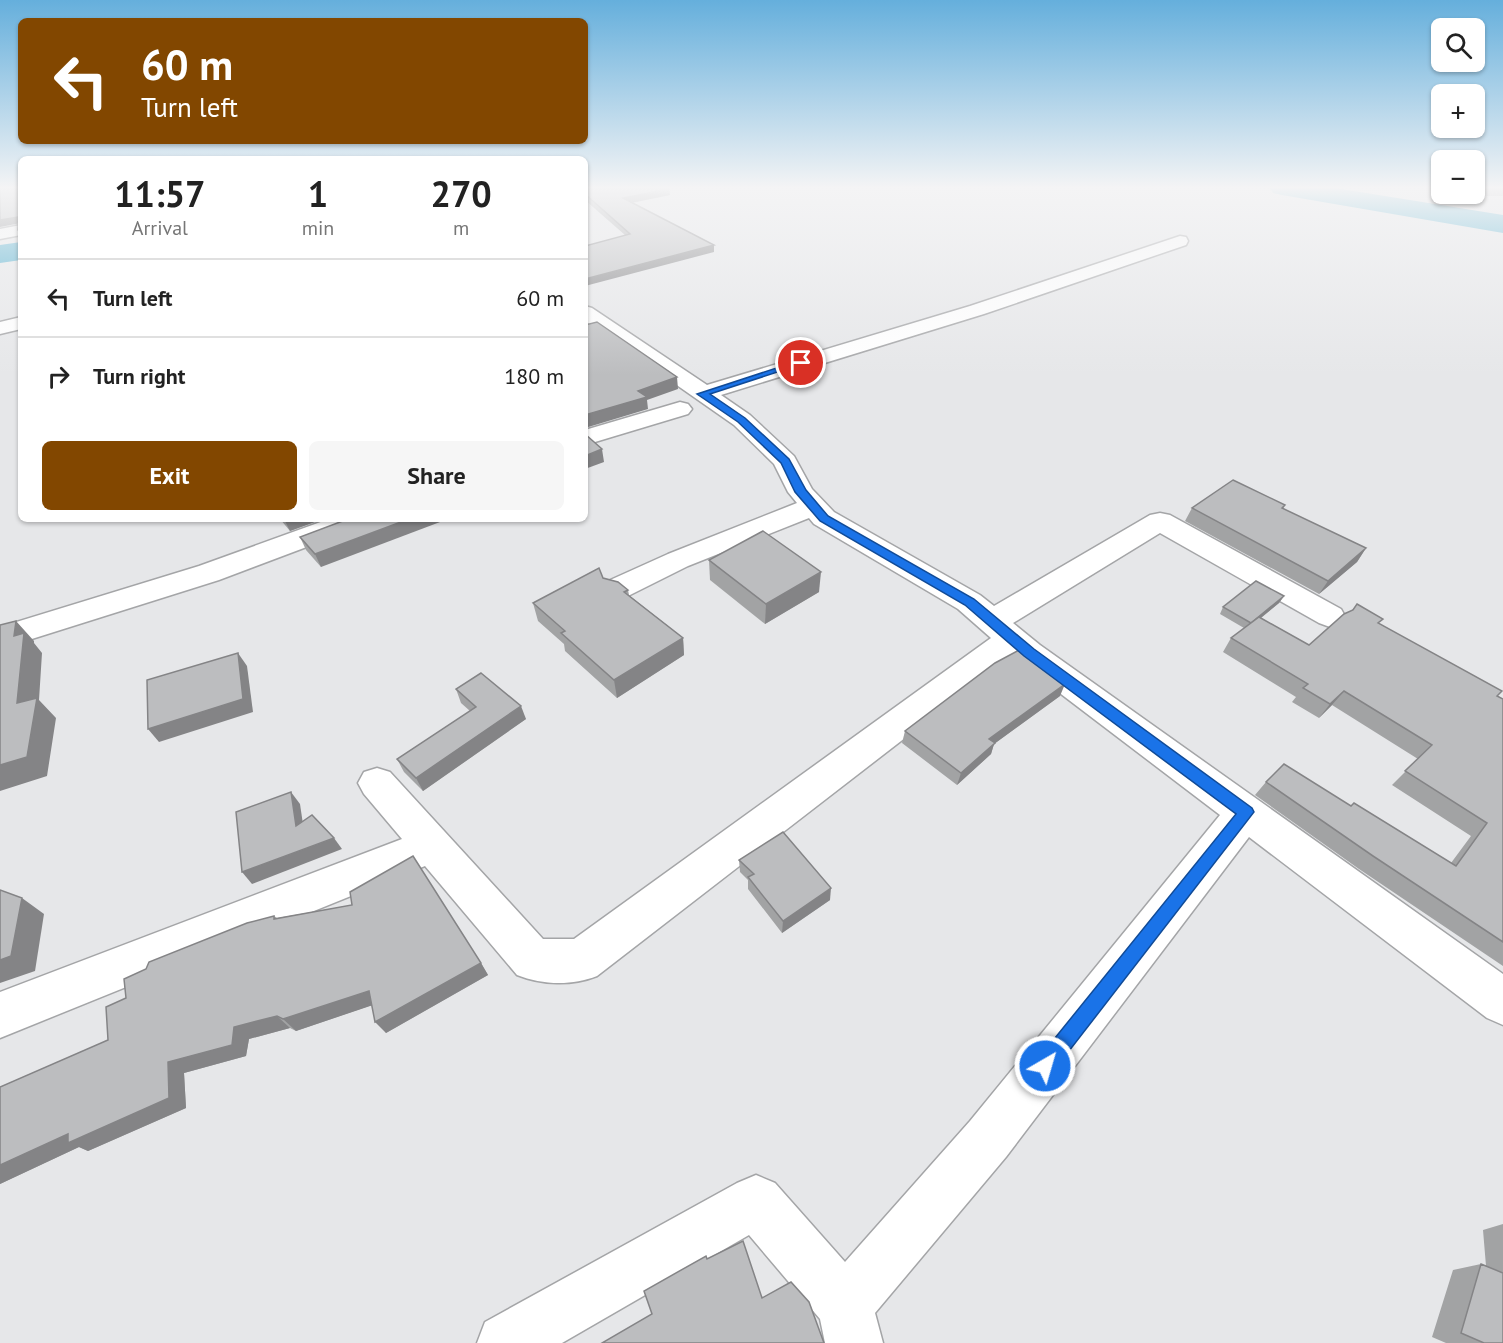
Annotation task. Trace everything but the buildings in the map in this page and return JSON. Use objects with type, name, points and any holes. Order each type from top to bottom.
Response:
[{"type":"street","points":[[588,437],[691,401],[977,310],[1154,250]]},
{"type":"street","points":[[588,315],[691,401],[742,420],[785,461],[801,492],[824,518],[969,602],[1029,653],[1503,1002]]},
{"type":"street","points":[[0,328],[18,324]]},
{"type":"street","points":[[619,588],[678,560],[814,506]]},
{"type":"street","points":[[377,783],[533,960],[581,961],[1003,629],[1082,569],[1160,521],[1330,616]]},
{"type":"street","points":[[0,638],[209,573],[347,522]]},
{"type":"street","points":[[506,1343],[756,1202],[850,1324],[987,1139],[1246,812]]},
{"type":"street","points":[[0,1015],[432,844]]},
{"type":"waterway","points":[[0,254],[18,251]]},
{"type":"route","points":[[801,363],[702,394],[742,420],[785,461],[801,492],[824,518],[969,602],[993,620],[1029,653],[1246,812],[1045,1066]]}]
